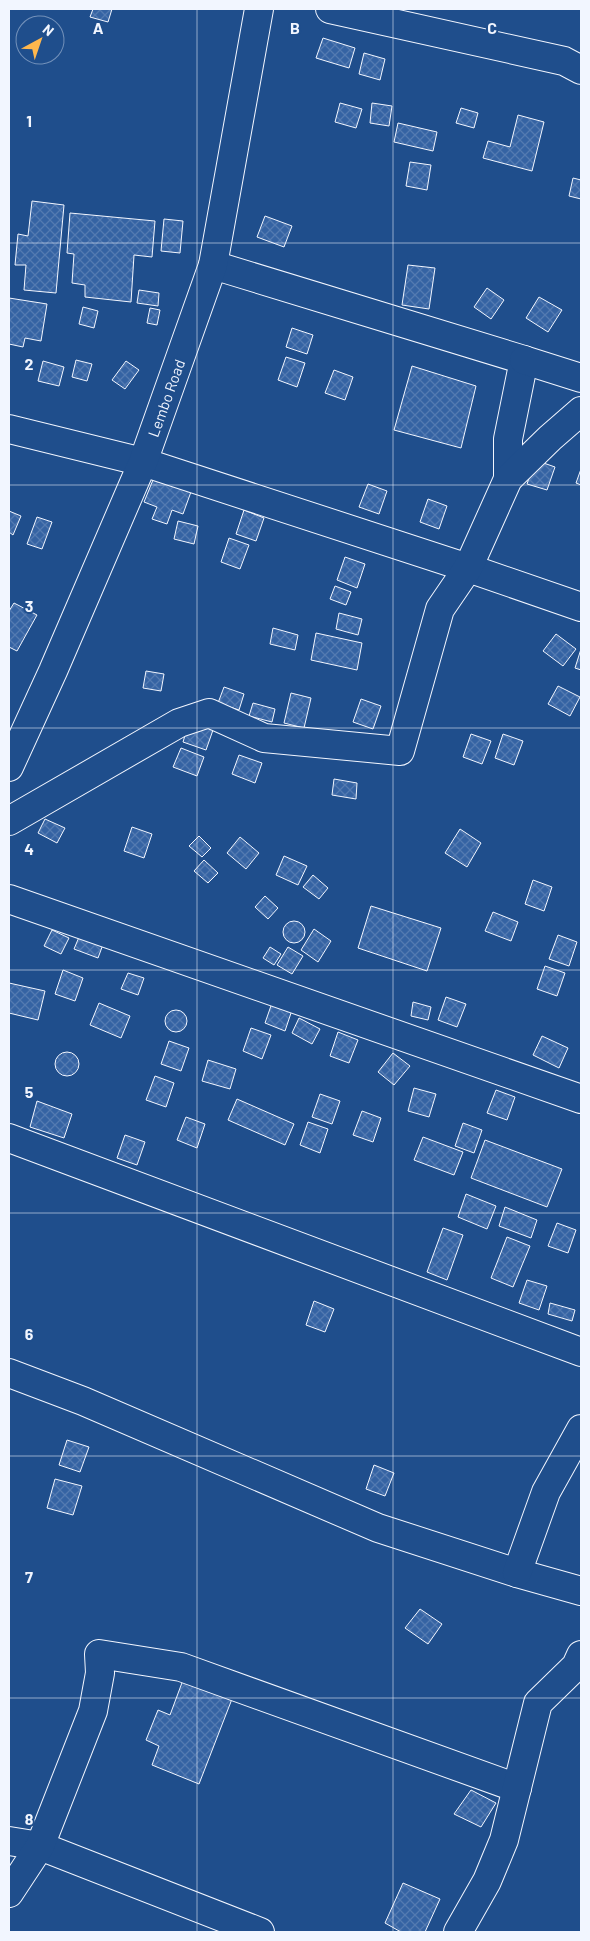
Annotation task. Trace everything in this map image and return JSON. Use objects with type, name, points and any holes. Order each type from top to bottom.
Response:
[{"type":"street","name":"Lembo Road","points":[[9,767],[53,671],[143,462],[213,265],[259,9]]},
{"type":"street","points":[[330,9],[564,62],[581,70]]},
{"type":"street","points":[[213,265],[581,378]]},
{"type":"street","points":[[508,480],[508,439],[524,360]]},
{"type":"street","points":[[9,821],[179,722],[209,713],[264,738],[400,751],[440,609],[468,568],[508,480],[550,438],[581,411]]},
{"type":"street","points":[[9,430],[143,462],[468,568],[581,608]]},
{"type":"street","points":[[9,899],[581,1099]]},
{"type":"street","points":[[9,1138],[581,1352]]},
{"type":"street","points":[[9,1373],[83,1401],[378,1528],[581,1591]]},
{"type":"street","points":[[517,1572],[546,1492],[581,1429]]},
{"type":"street","points":[[9,1893],[40,1846],[93,1711],[100,1673],[99,1654],[181,1667],[516,1788]]},
{"type":"street","points":[[458,1932],[488,1881],[504,1840],[538,1703],[576,1666],[581,1655]]},
{"type":"street","points":[[9,1841],[40,1846],[260,1932]]},
{"type":"building","points":[[93,9],[112,9],[108,22],[90,17]]},
{"type":"building","points":[[323,38],[355,48],[349,68],[316,58]]},
{"type":"building","points":[[364,53],[385,59],[380,80],[359,74]]},
{"type":"building","points":[[340,103],[362,109],[356,128],[335,122]]},
{"type":"building","points":[[372,103],[392,106],[389,126],[370,123]]},
{"type":"building","points":[[461,108],[478,113],[474,128],[456,123]]},
{"type":"building","points":[[518,115],[544,122],[532,171],[483,158],[488,141],[510,147]]},
{"type":"building","points":[[398,123],[437,132],[433,151],[394,142]]},
{"type":"building","points":[[410,162],[431,165],[427,190],[406,186]]},
{"type":"building","points":[[573,178],[581,180],[581,199],[569,196]]},
{"type":"building","points":[[32,201],[64,205],[56,293],[24,290],[26,265],[15,265],[18,234],[28,236]]},
{"type":"building","points":[[70,213],[155,221],[152,257],[134,255],[131,302],[85,297],[85,285],[72,283],[74,254],[67,253]]},
{"type":"building","points":[[265,216],[292,226],[284,247],[257,237]]},
{"type":"building","points":[[164,219],[183,221],[180,253],[161,251]]},
{"type":"building","points":[[408,265],[435,268],[429,309],[402,305]]},
{"type":"building","points":[[487,288],[504,300],[491,319],[474,307]]},
{"type":"building","points":[[139,290],[159,293],[158,306],[137,303]]},
{"type":"building","points":[[539,297],[562,310],[548,332],[526,318]]},
{"type":"building","points":[[9,298],[47,304],[41,341],[25,338],[23,347],[9,344]]},
{"type":"building","points":[[83,307],[98,311],[94,328],[79,324]]},
{"type":"building","points":[[150,308],[160,310],[157,325],[147,323]]},
{"type":"building","points":[[292,328],[313,335],[307,354],[286,347]]},
{"type":"building","points":[[286,357],[305,363],[297,387],[278,380]]},
{"type":"building","points":[[76,360],[92,364],[87,381],[72,377]]},
{"type":"building","points":[[43,361],[64,367],[59,386],[38,381]]},
{"type":"building","points":[[126,361],[139,370],[125,389],[112,380]]},
{"type":"building","points":[[412,366],[476,386],[461,448],[394,430]]},
{"type":"building","points":[[334,370],[353,377],[345,400],[325,393]]},
{"type":"building","points":[[535,460],[555,467],[547,490],[527,484]]},
{"type":"building","points":[[581,469],[581,485],[576,483]]},
{"type":"building","points":[[155,475],[192,489],[183,514],[172,510],[167,524],[152,519],[157,507],[144,502]]},
{"type":"building","points":[[368,484],[387,491],[379,514],[359,507]]},
{"type":"building","points":[[428,499],[447,506],[439,529],[420,522]]},
{"type":"building","points":[[244,510],[264,518],[256,541],[236,534]]},
{"type":"building","points":[[9,511],[21,516],[13,535],[9,532]]},
{"type":"building","points":[[37,517],[52,522],[42,549],[27,544]]},
{"type":"building","points":[[178,521],[198,526],[194,544],[174,539]]},
{"type":"building","points":[[229,538],[249,545],[240,569],[221,562]]},
{"type":"building","points":[[345,557],[365,564],[357,588],[337,580]]},
{"type":"building","points":[[335,586],[351,592],[346,605],[330,599]]},
{"type":"building","points":[[14,603],[37,615],[17,651],[9,647],[9,611]]},
{"type":"building","points":[[339,613],[362,619],[358,635],[336,629]]},
{"type":"building","points":[[273,628],[298,635],[295,650],[270,644]]},
{"type":"building","points":[[316,633],[362,643],[357,670],[311,660]]},
{"type":"building","points":[[556,634],[576,649],[563,666],[543,651]]},
{"type":"building","points":[[581,649],[581,670],[575,668]]},
{"type":"building","points":[[146,671],[164,674],[161,691],[143,688]]},
{"type":"building","points":[[558,686],[580,697],[570,716],[548,704]]},
{"type":"building","points":[[224,687],[244,694],[239,710],[218,703]]},
{"type":"building","points":[[291,693],[311,698],[304,728],[284,723]]},
{"type":"building","points":[[361,699],[381,706],[373,729],[353,722]]},
{"type":"building","points":[[253,703],[275,709],[272,722],[249,716]]},
{"type":"building","points":[[189,722],[213,730],[206,750],[183,742]]},
{"type":"building","points":[[471,734],[491,741],[482,764],[463,757]]},
{"type":"building","points":[[503,734],[523,741],[514,765],[495,758]]},
{"type":"building","points":[[181,748],[204,757],[197,776],[173,767]]},
{"type":"building","points":[[239,755],[262,763],[255,783],[232,774]]},
{"type":"building","points":[[334,779],[357,783],[356,799],[332,795]]},
{"type":"building","points":[[45,819],[65,828],[57,843],[38,833]]},
{"type":"building","points":[[132,827],[152,834],[144,858],[124,851]]},
{"type":"building","points":[[460,829],[481,843],[467,867],[445,853]]},
{"type":"building","points":[[199,836],[211,848],[202,857],[189,846]]},
{"type":"building","points":[[240,837],[259,853],[246,869],[227,853]]},
{"type":"building","points":[[284,856],[307,866],[298,885],[276,875]]},
{"type":"building","points":[[204,860],[218,873],[208,883],[194,871]]},
{"type":"building","points":[[313,875],[328,888],[319,899],[303,887]]},
{"type":"building","points":[[533,880],[552,887],[544,911],[525,904]]},
{"type":"building","points":[[265,896],[278,908],[268,919],[255,907]]},
{"type":"building","points":[[371,906],[441,928],[427,971],[358,948]]},
{"type":"building","points":[[493,912],[518,922],[511,941],[485,931]]},
{"type":"building","points":[[294,921],[302,924],[305,932],[302,940],[294,943],[286,940],[283,932],[286,924]]},
{"type":"building","points":[[314,929],[331,941],[318,962],[301,950]]},
{"type":"building","points":[[52,930],[69,938],[61,954],[44,946]]},
{"type":"building","points":[[82,930],[105,939],[98,958],[74,949]]},
{"type":"building","points":[[558,935],[577,942],[569,966],[549,959]]},
{"type":"building","points":[[270,947],[281,954],[274,965],[263,958]]},
{"type":"building","points":[[288,947],[303,956],[292,974],[277,965]]},
{"type":"building","points":[[545,966],[565,973],[557,996],[537,989]]},
{"type":"building","points":[[63,970],[83,978],[75,1001],[55,994]]},
{"type":"building","points":[[128,973],[144,978],[138,995],[121,989]]},
{"type":"building","points":[[9,983],[45,991],[38,1020],[9,1013]]},
{"type":"building","points":[[446,997],[466,1004],[457,1027],[438,1020]]},
{"type":"building","points":[[273,1000],[293,1007],[285,1031],[265,1023]]},
{"type":"building","points":[[413,1002],[431,1007],[428,1020],[411,1016]]},
{"type":"building","points":[[99,1003],[130,1016],[121,1038],[90,1025]]},
{"type":"building","points":[[172,1010],[180,1010],[187,1017],[187,1025],[180,1032],[172,1032],[165,1025],[165,1017]]},
{"type":"building","points":[[299,1018],[320,1029],[312,1044],[292,1033]]},
{"type":"building","points":[[251,1028],[271,1035],[262,1059],[243,1051]]},
{"type":"building","points":[[338,1032],[358,1040],[349,1063],[330,1056]]},
{"type":"building","points":[[542,1036],[568,1048],[559,1068],[533,1055]]},
{"type":"building","points":[[169,1041],[189,1048],[181,1071],[161,1064]]},
{"type":"building","points":[[67,1052],[75,1056],[79,1064],[75,1072],[67,1076],[59,1072],[55,1064],[59,1056]]},
{"type":"building","points":[[393,1053],[410,1066],[394,1085],[378,1072]]},
{"type":"building","points":[[208,1060],[236,1069],[230,1089],[202,1081]]},
{"type":"building","points":[[155,1076],[174,1083],[166,1107],[146,1100]]},
{"type":"building","points":[[414,1088],[436,1094],[429,1117],[408,1111]]},
{"type":"building","points":[[496,1090],[515,1097],[507,1120],[487,1113]]},
{"type":"building","points":[[320,1094],[340,1101],[332,1124],[312,1117]]},
{"type":"building","points":[[237,1099],[294,1124],[285,1145],[228,1120]]},
{"type":"building","points":[[37,1101],[72,1114],[64,1138],[30,1127]]},
{"type":"building","points":[[362,1111],[381,1118],[373,1142],[353,1135]]},
{"type":"building","points":[[186,1117],[205,1124],[197,1148],[177,1140]]},
{"type":"building","points":[[308,1122],[328,1129],[320,1153],[300,1145]]},
{"type":"building","points":[[463,1123],[482,1130],[474,1153],[455,1146]]},
{"type":"building","points":[[125,1135],[145,1142],[137,1165],[117,1158]]},
{"type":"building","points":[[423,1137],[463,1152],[454,1175],[414,1160]]},
{"type":"building","points":[[485,1140],[562,1169],[547,1207],[471,1178]]},
{"type":"building","points":[[466,1194],[496,1206],[487,1229],[458,1217]]},
{"type":"building","points":[[505,1207],[537,1220],[531,1238],[499,1226]]},
{"type":"building","points":[[557,1223],[576,1230],[568,1253],[548,1246]]},
{"type":"building","points":[[443,1228],[463,1235],[447,1280],[427,1272]]},
{"type":"building","points":[[507,1237],[530,1246],[513,1287],[491,1278]]},
{"type":"building","points":[[527,1280],[547,1286],[539,1310],[519,1303]]},
{"type":"building","points":[[314,1301],[334,1309],[325,1332],[306,1325]]},
{"type":"building","points":[[550,1303],[575,1310],[572,1321],[548,1314]]},
{"type":"building","points":[[67,1440],[89,1447],[80,1472],[59,1465]]},
{"type":"building","points":[[374,1465],[394,1473],[385,1496],[366,1489]]},
{"type":"building","points":[[55,1479],[82,1486],[73,1515],[47,1508]]},
{"type":"building","points":[[420,1609],[442,1624],[428,1644],[405,1628]]},
{"type":"building","points":[[183,1680],[232,1699],[199,1784],[152,1765],[159,1746],[146,1740],[158,1710],[170,1715]]},
{"type":"building","points":[[471,1790],[496,1803],[481,1827],[454,1814]]},
{"type":"building","points":[[403,1883],[440,1899],[425,1932],[401,1932],[385,1923]]}]
